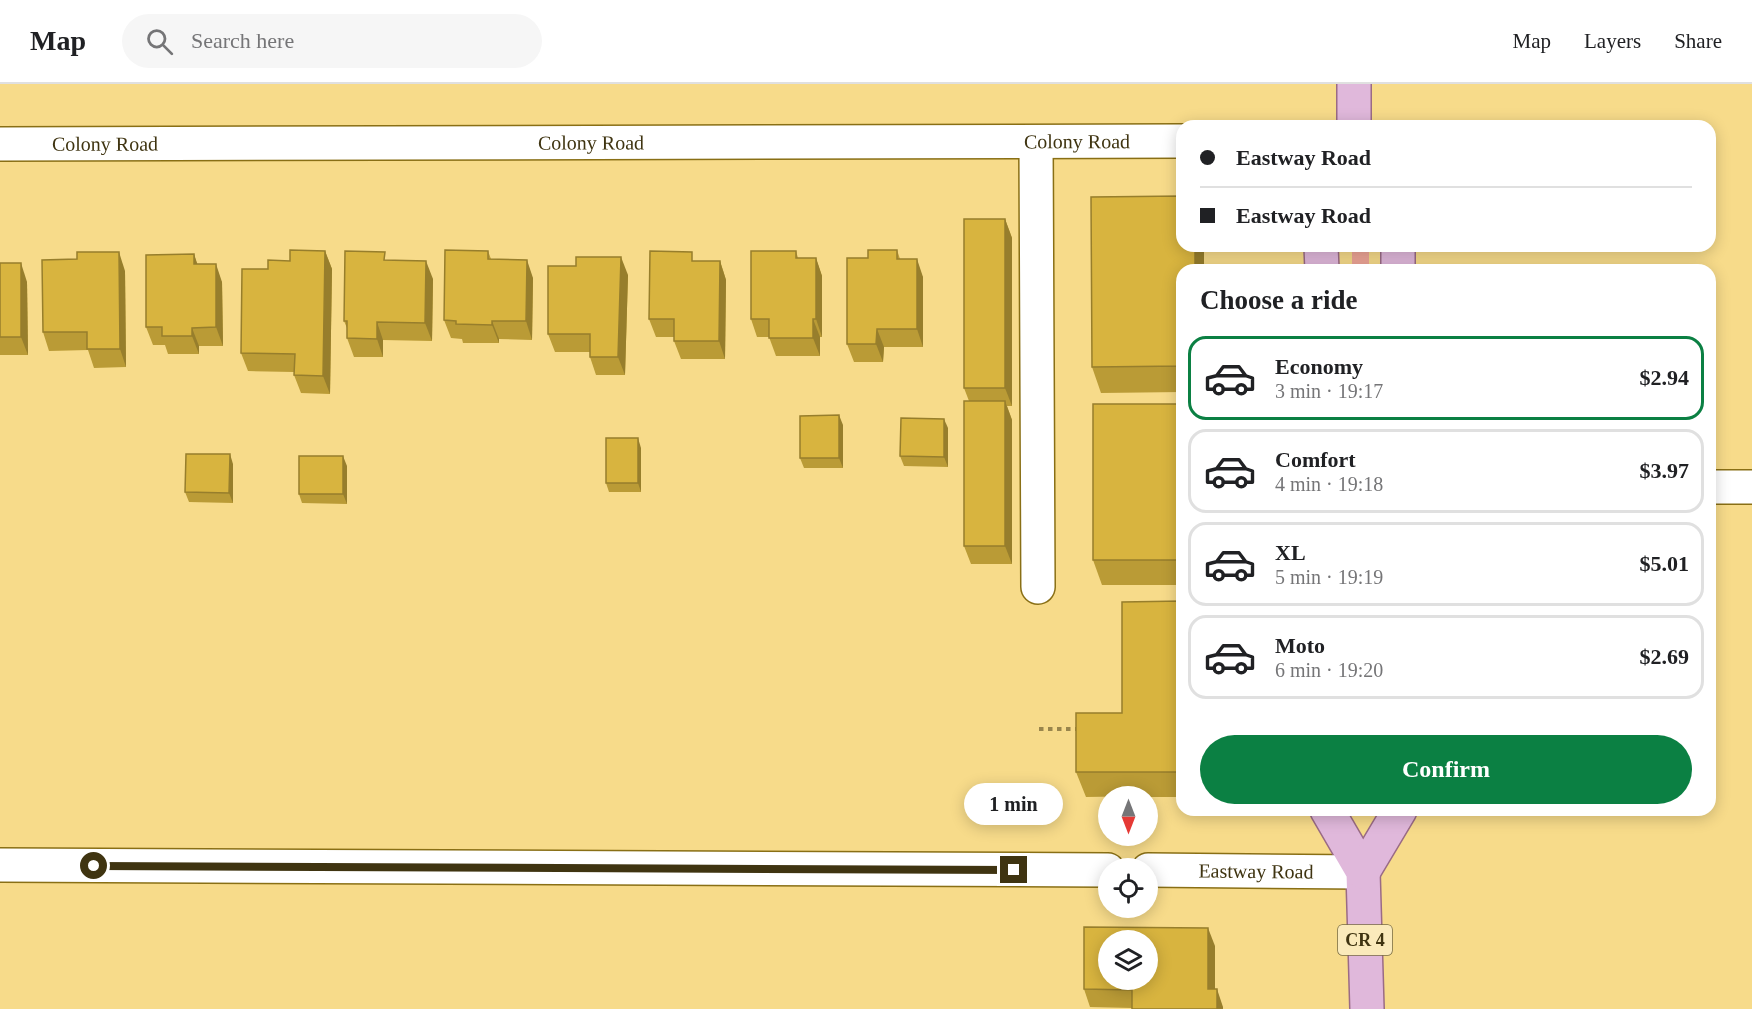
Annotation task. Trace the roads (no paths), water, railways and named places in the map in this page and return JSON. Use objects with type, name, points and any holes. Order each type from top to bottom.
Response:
[{"type":"main road","points":[[1354,84],[1354,120]]},
{"type":"main road","name":"CR 4","points":[[1331,816],[1364,872],[1366,1009]]},
{"type":"main road","points":[[1364,872],[1397,816]]},
{"type":"street","name":"Colony Road","points":[[0,144],[1176,141]]},
{"type":"street","points":[[1036,142],[1038,587]]},
{"type":"street","points":[[1716,488],[1752,487]]},
{"type":"street","points":[[0,865],[1098,870]]},
{"type":"street","name":"Eastway Road","points":[[1158,870],[1364,872]]}]
